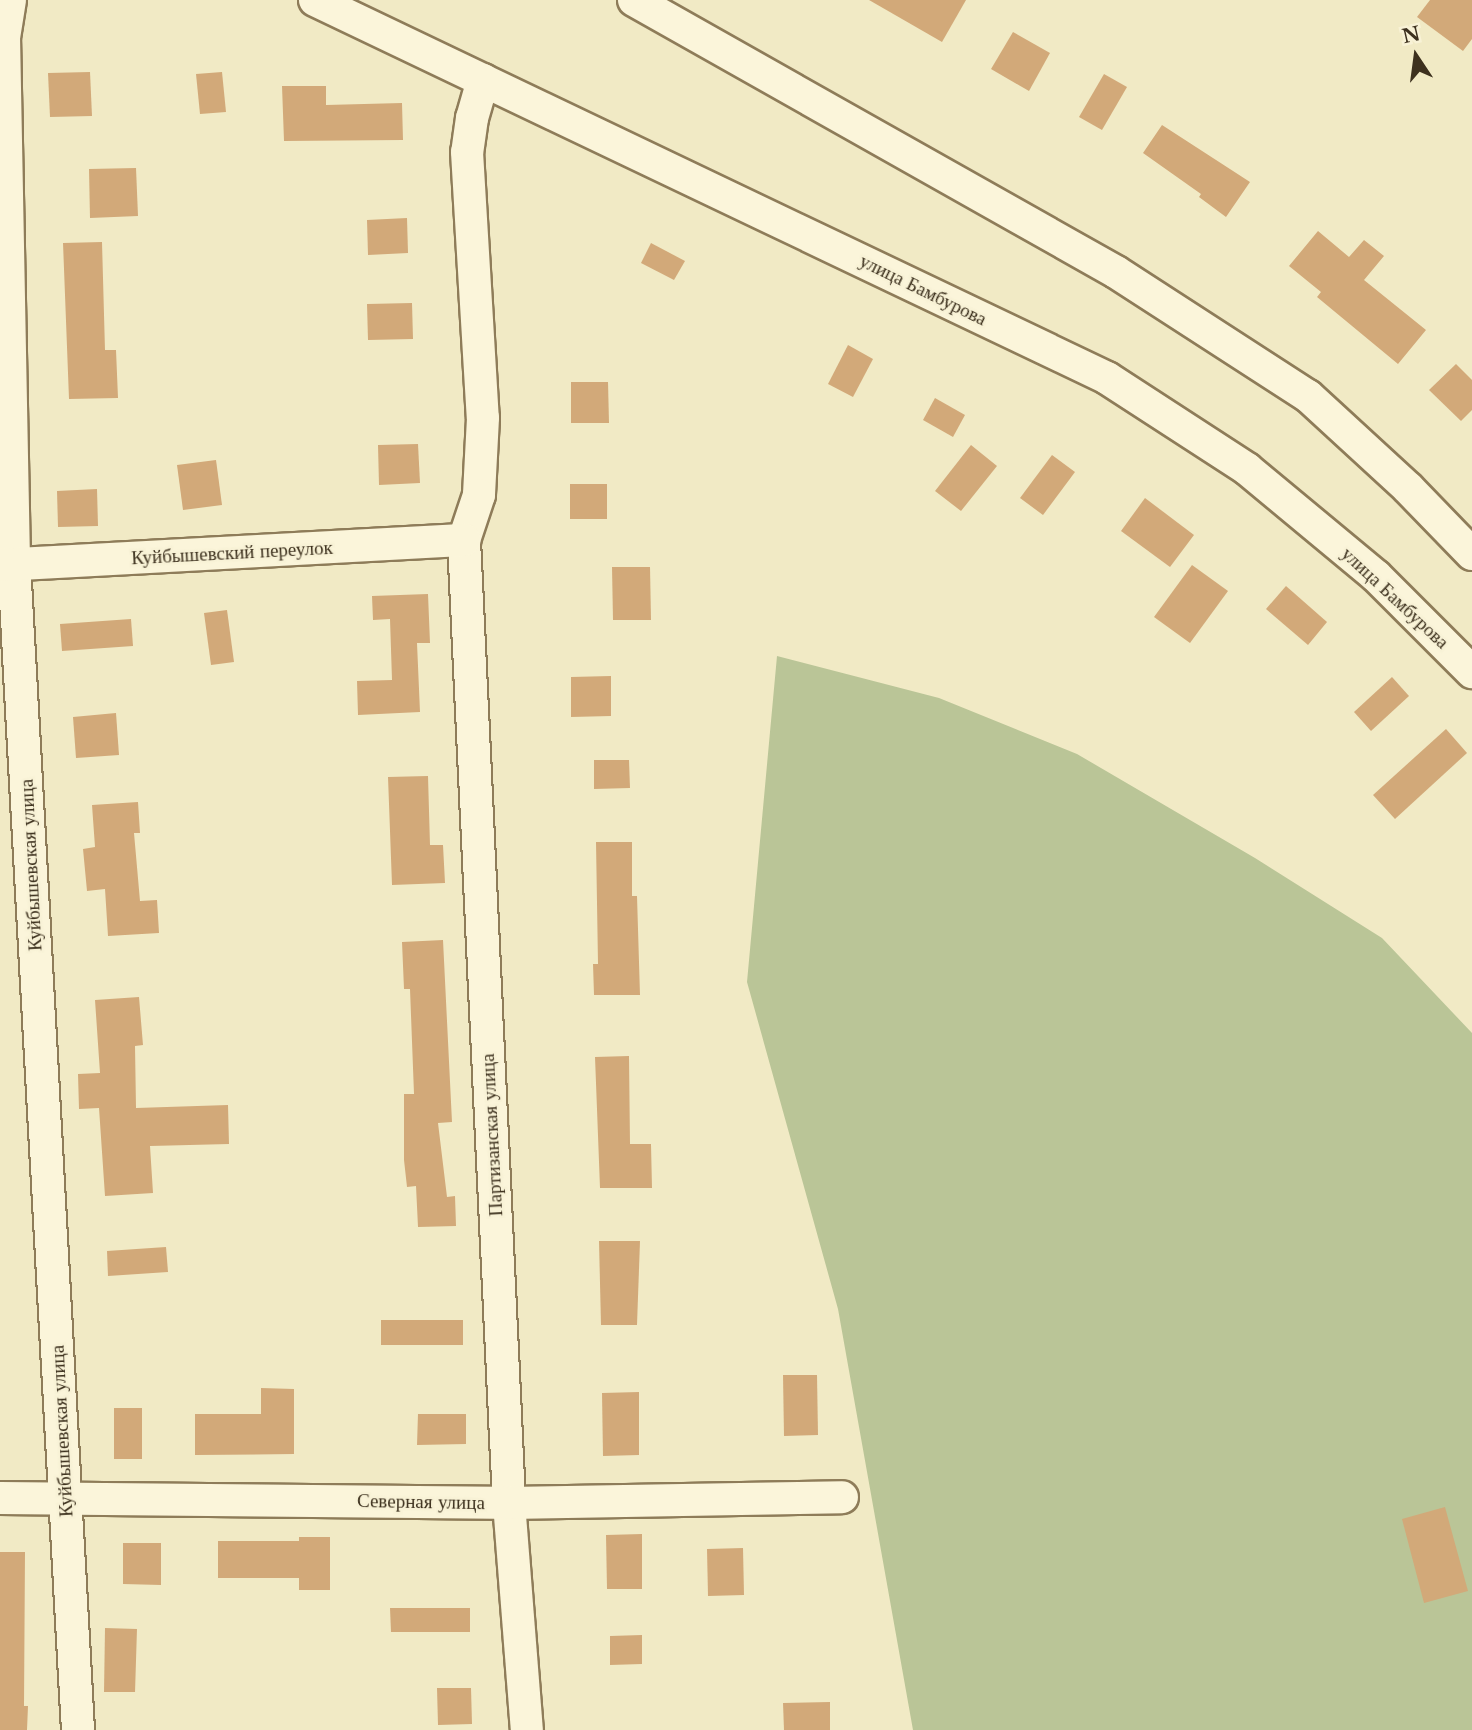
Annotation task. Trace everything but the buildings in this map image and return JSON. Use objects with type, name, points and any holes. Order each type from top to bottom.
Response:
[{"type":"street","name":"Куйбышевская улица","points":[[10,0],[4,36],[7,565],[78,1730]]},
{"type":"street","name":"улица Бамбурова","points":[[315,0],[1107,378],[1247,469],[1376,576],[1472,672]]},
{"type":"street","points":[[634,0],[1116,272],[1308,396],[1408,488],[1472,554]]},
{"type":"street","points":[[464,540],[479,495],[483,418],[467,152],[482,80]]},
{"type":"street","name":"Куйбышевский переулок","points":[[7,565],[464,540]]},
{"type":"street","name":"Партизанская улица","points":[[464,540],[509,1503],[527,1730]]},
{"type":"street","name":"Северная улица","points":[[0,1498],[509,1503],[842,1497]]},
{"type":"green space","points":[[777,656],[939,698],[1077,754],[1255,858],[1382,938],[1472,1033],[1472,1730],[913,1730],[838,1309],[747,982]]}]
